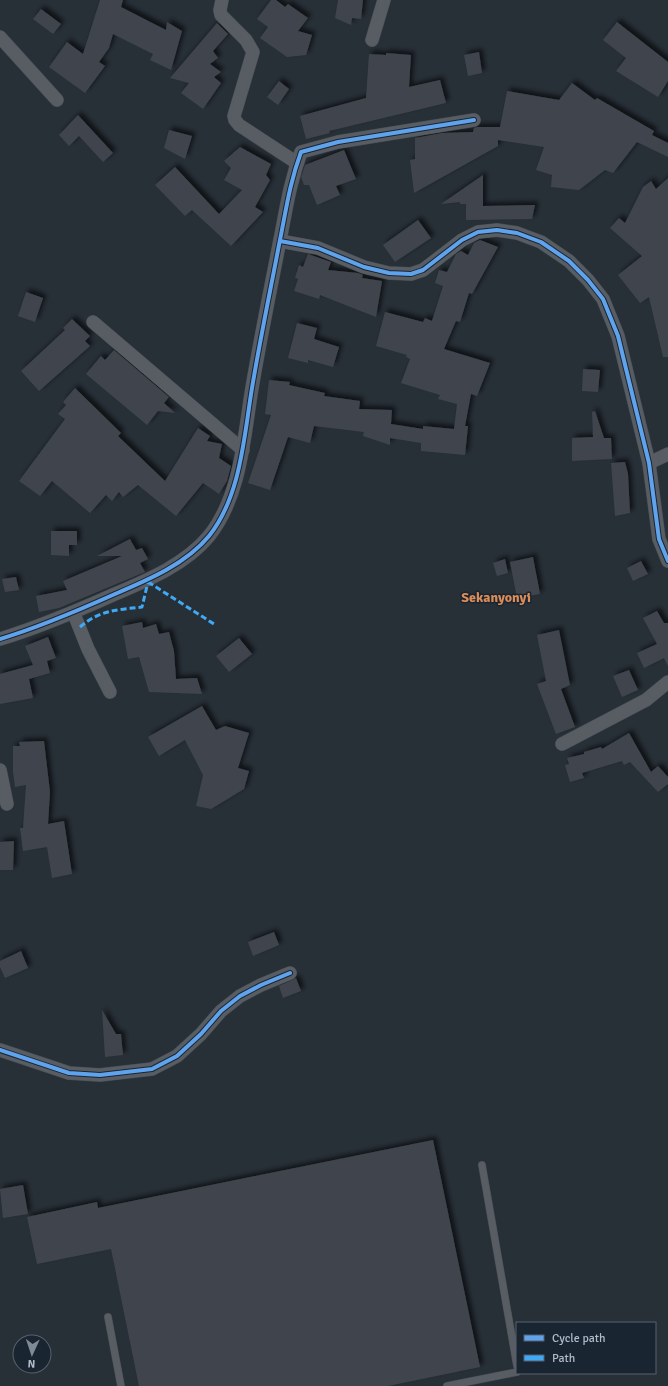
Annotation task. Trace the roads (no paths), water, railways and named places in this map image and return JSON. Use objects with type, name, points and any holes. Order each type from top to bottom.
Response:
[{"type":"street","points":[[222,0],[220,10],[221,15],[246,40],[253,52],[234,116],[235,120],[239,125],[297,163]]},
{"type":"street","points":[[372,40],[384,0]]},
{"type":"street","points":[[0,37],[57,100]]},
{"type":"street","points":[[0,639],[32,630],[74,614],[155,576],[196,550],[210,535],[224,510],[243,450],[261,333],[286,204],[301,152],[316,147],[474,120]]},
{"type":"street","points":[[280,241],[318,248],[364,267],[389,273],[411,274],[423,270],[462,240],[478,232],[497,230],[517,233],[541,242],[569,262],[588,280],[603,299],[618,336],[649,464],[659,539],[668,561]]},
{"type":"street","points":[[93,322],[243,450]]},
{"type":"street","points":[[649,464],[668,454]]},
{"type":"street","points":[[74,614],[88,649],[110,692]]},
{"type":"street","points":[[562,744],[646,700],[668,682]]},
{"type":"street","points":[[0,770],[7,804]]},
{"type":"street","points":[[0,1050],[69,1073],[100,1075],[152,1069],[177,1056],[201,1034],[221,1011],[240,996],[260,984],[290,973]]},
{"type":"lane","points":[[482,1165],[516,1360]]},
{"type":"lane","points":[[108,1317],[121,1386]]},
{"type":"lane","points":[[447,1386],[516,1372]]},
{"type":"district","name":"Sekanyonyi","points":[[496,597]]}]
